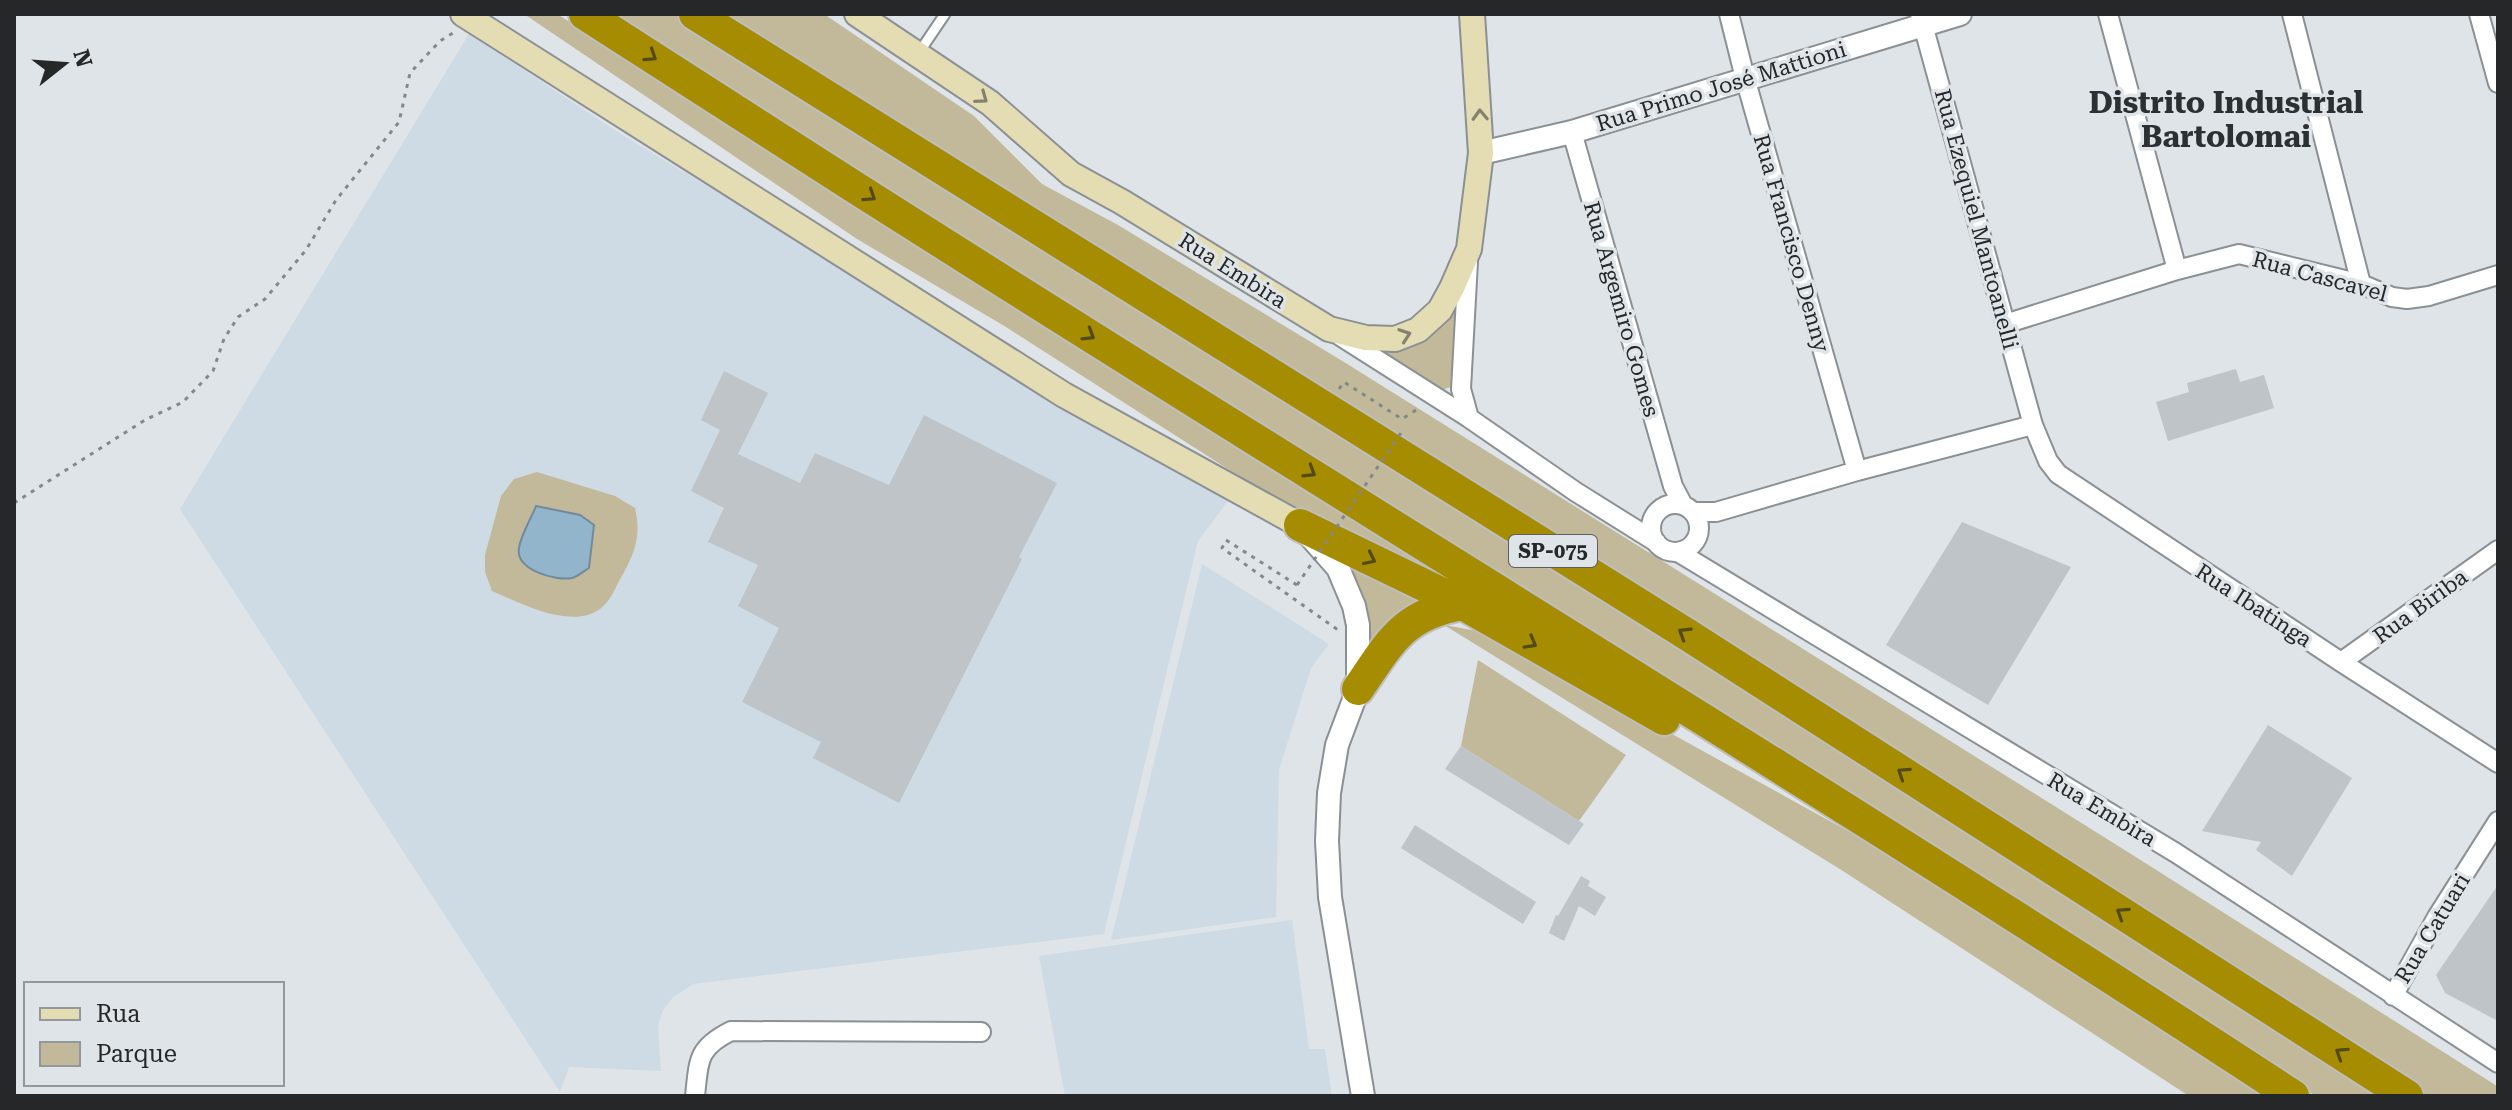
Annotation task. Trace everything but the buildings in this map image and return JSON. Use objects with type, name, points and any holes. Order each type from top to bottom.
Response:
[{"type":"highway","name":"SP-075","points":[[585,14],[993,275],[1814,788],[2293,1096]]},
{"type":"highway","name":"SP-075","points":[[695,14],[1688,635],[2407,1096]]},
{"type":"highway","points":[[1300,525],[1463,604],[1760,774],[1814,788]]},
{"type":"highway","points":[[1358,689],[1384,650],[1405,627],[1424,614],[1463,604]]},
{"type":"main road","name":"Rua Embira","points":[[857,14],[990,103],[1071,174],[1329,329]]},
{"type":"main road","points":[[1329,329],[1366,338],[1395,339],[1418,330],[1440,310],[1469,249],[1481,153],[1472,14]]},
{"type":"main road","points":[[468,17],[1064,395],[1300,525]]},
{"type":"street","name":"Rua Francisco Denny","points":[[1729,14],[1857,471]]},
{"type":"street","name":"Rua Primo José Mattioni","points":[[1481,153],[1572,132],[1922,19],[1960,14]]},
{"type":"street","points":[[2108,14],[2177,270]]},
{"type":"street","points":[[2292,14],[2361,284]]},
{"type":"street","points":[[2479,14],[2498,83]]},
{"type":"street","name":"Rua Ezequiel Mantoanelli","points":[[1922,19],[2033,425]]},
{"type":"street","name":"Rua Argemiro Gomes","points":[[1572,132],[1682,522],[1651,527],[1656,542]]},
{"type":"street","points":[[1469,249],[1461,389],[1469,418]]},
{"type":"street","name":"Rua Cascavel","points":[[2005,324],[2177,270],[2239,254],[2361,284],[2392,297],[2418,299],[2498,275]]},
{"type":"street","name":"Rua Embira","points":[[1329,329],[1670,551],[1682,522]]},
{"type":"street","points":[[1618,516],[1682,522],[1857,471],[2033,425]]},
{"type":"street","name":"Rua Ibatinga","points":[[2033,425],[2048,461],[2070,483],[2498,763]]},
{"type":"street","name":"Rua Embira","points":[[1682,522],[1700,565],[2176,853],[2498,1063]]},
{"type":"street","points":[[1300,525],[1338,568],[1347,586],[1354,606],[1359,645],[1358,689],[1337,745],[1329,793],[1327,841],[1330,897],[1363,1096]]},
{"type":"street","name":"Rua Biriba","points":[[2341,662],[2498,550]]},
{"type":"street","name":"Rua Catuari","points":[[2393,996],[2437,917],[2498,821]]},
{"type":"street","points":[[695,1096],[702,1055],[711,1041],[731,1031],[981,1032]]},
{"type":"lane","points":[[918,54],[945,14]]},
{"type":"path","points":[[14,503],[145,420],[183,402],[213,371],[224,339],[238,317],[265,299],[306,250],[336,200],[399,122],[410,73],[468,17]]},
{"type":"path","points":[[1339,389],[1344,382],[1402,419]]},
{"type":"path","points":[[1359,645],[1222,548],[1226,540],[1297,585],[1403,430]]},
{"type":"shaded area","points":[[469,34],[621,134],[1228,501],[1198,541],[1104,934],[693,984],[673,997],[663,1010],[658,1025],[661,1071],[569,1067],[560,1092],[180,509]]},
{"type":"shaded area","points":[[1202,564],[1329,644],[1311,668],[1279,770],[1276,917],[1111,940]]},
{"type":"shaded area","points":[[1292,920],[1309,1049],[1325,1049],[1332,1096],[1065,1096],[1039,956]]},
{"type":"green space","points":[[524,14],[557,14],[1509,609],[1289,508],[1006,327],[857,239]]},
{"type":"green space","points":[[607,14],[675,14],[1245,371],[2384,1096],[2316,1096],[1991,885]]},
{"type":"green space","points":[[717,14],[824,14],[974,116],[1042,184],[1118,225],[1344,362],[2139,859],[2497,1086],[2498,1096],[2424,1096],[2394,1072]]},
{"type":"green space","points":[[1463,275],[1458,385],[1438,391],[1353,344],[1418,330]]},
{"type":"green space","points":[[537,472],[615,496],[635,508],[637,534],[631,557],[610,598],[597,611],[568,617],[552,614],[492,591],[485,572],[485,555],[501,496],[514,479]]},
{"type":"green space","points":[[1348,568],[1428,603],[1371,656],[1366,610]]},
{"type":"green space","points":[[1444,625],[1478,631],[1518,649],[1846,830],[2130,1002],[2274,1096],[2189,1096],[1843,871]]},
{"type":"green space","points":[[1478,660],[1626,755],[1579,821],[1461,746]]},
{"type":"water","points":[[536,506],[580,515],[594,525],[589,568],[574,577],[565,578],[547,576],[523,562],[519,556],[520,543]]},
{"type":"district","name":"Distrito Industrial Bartolomai","points":[[2226,120]]}]
